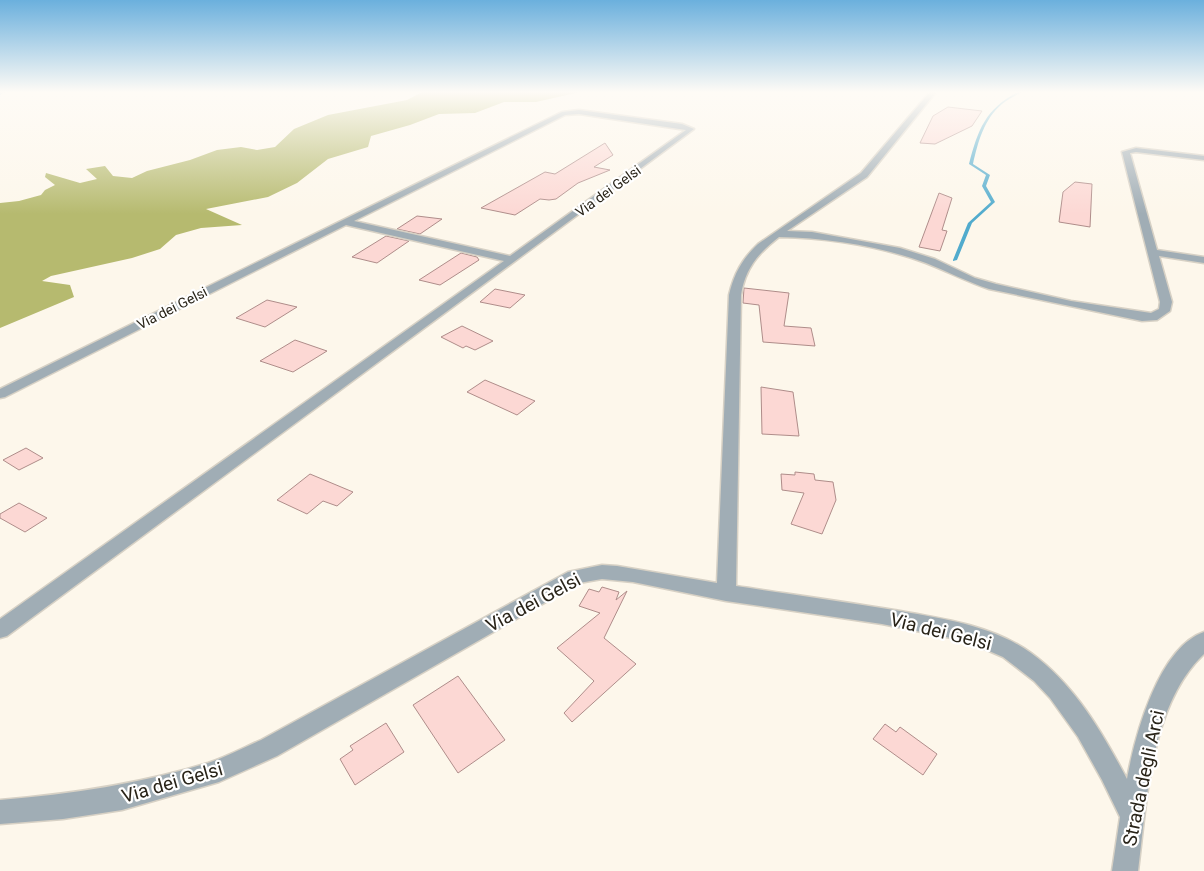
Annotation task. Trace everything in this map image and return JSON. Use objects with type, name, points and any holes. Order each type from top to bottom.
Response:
[{"type":"street","name":"Via dei Gelsi","points":[[0,394],[523,133]]},
{"type":"street","name":"Via dei Gelsi","points":[[0,630],[512,260],[685,133]]},
{"type":"street","points":[[726,593],[736,288],[741,270],[759,247],[853,184],[867,172],[899,133]]},
{"type":"street","points":[[777,234],[819,236],[900,251],[931,261],[972,280],[1007,291],[1147,317],[1162,313],[1166,307],[1126,152],[1136,150],[1204,158]]},
{"type":"street","points":[[345,222],[512,260]]},
{"type":"street","points":[[1153,252],[1204,260]]},
{"type":"street","name":"Via dei Gelsi","points":[[0,812],[45,809],[122,798],[211,774],[269,748],[583,574],[610,573],[915,622],[978,637],[1014,653],[1043,675],[1070,708],[1096,746],[1132,815]]},
{"type":"street","name":"Strada degli Arci","points":[[1125,871],[1132,815],[1143,760],[1158,704],[1176,670],[1204,642]]},
{"type":"green space","points":[[290,133],[383,133],[371,136],[368,147],[328,159],[297,183],[268,197],[206,209],[242,225],[201,228],[176,235],[160,249],[132,258],[51,276],[42,281],[70,285],[74,297],[0,328],[0,203],[19,201],[41,195],[45,190],[55,185],[45,177],[46,173],[80,183],[97,179],[86,169],[105,166],[113,176],[132,178],[147,171],[190,160],[217,150],[241,147],[257,150],[275,147]]},
{"type":"building","points":[[925,133],[958,133],[935,144],[920,143]]},
{"type":"building","points":[[605,143],[613,155],[594,167],[610,170],[578,183],[556,199],[540,199],[515,215],[481,208],[545,172],[555,174]]},
{"type":"building","points":[[1075,182],[1092,184],[1090,227],[1059,222],[1063,192]]},
{"type":"building","points":[[939,193],[952,198],[942,230],[947,231],[940,251],[919,247]]},
{"type":"building","points":[[417,216],[442,219],[420,234],[397,229]]},
{"type":"building","points":[[386,236],[409,241],[377,263],[352,257]]},
{"type":"building","points":[[461,253],[477,257],[479,260],[440,285],[419,280]]},
{"type":"building","points":[[744,288],[789,293],[784,326],[811,328],[815,346],[763,342],[759,305],[743,303]]},
{"type":"building","points":[[495,289],[525,295],[510,308],[480,302]]},
{"type":"building","points":[[267,300],[297,307],[265,327],[236,318]]},
{"type":"building","points":[[462,326],[493,341],[475,350],[466,346],[463,348],[441,337]]},
{"type":"building","points":[[295,340],[327,351],[293,372],[260,361]]},
{"type":"building","points":[[485,380],[535,401],[517,415],[467,392]]},
{"type":"building","points":[[761,387],[793,392],[799,436],[762,434]]},
{"type":"building","points":[[26,448],[43,458],[19,470],[3,460]]},
{"type":"building","points":[[795,472],[814,474],[815,480],[833,482],[836,500],[822,534],[791,524],[804,493],[782,490],[781,474],[795,475]]},
{"type":"building","points":[[310,474],[353,492],[337,506],[323,501],[307,514],[277,500]]},
{"type":"building","points":[[19,503],[47,518],[25,532],[0,518],[0,514]]},
{"type":"building","points":[[602,587],[619,592],[616,600],[627,591],[604,638],[636,664],[572,722],[564,713],[594,681],[557,648],[600,613],[579,606],[589,589],[599,592]]},
{"type":"building","points":[[458,676],[505,740],[458,773],[413,705]]},
{"type":"building","points":[[386,723],[404,752],[355,785],[340,759],[353,750],[350,746]]},
{"type":"building","points":[[885,724],[896,732],[900,727],[937,754],[923,775],[873,739]]},
{"type":"waterway","points":[[955,260],[970,223],[993,202],[984,186],[988,175],[971,164],[980,133]]}]
